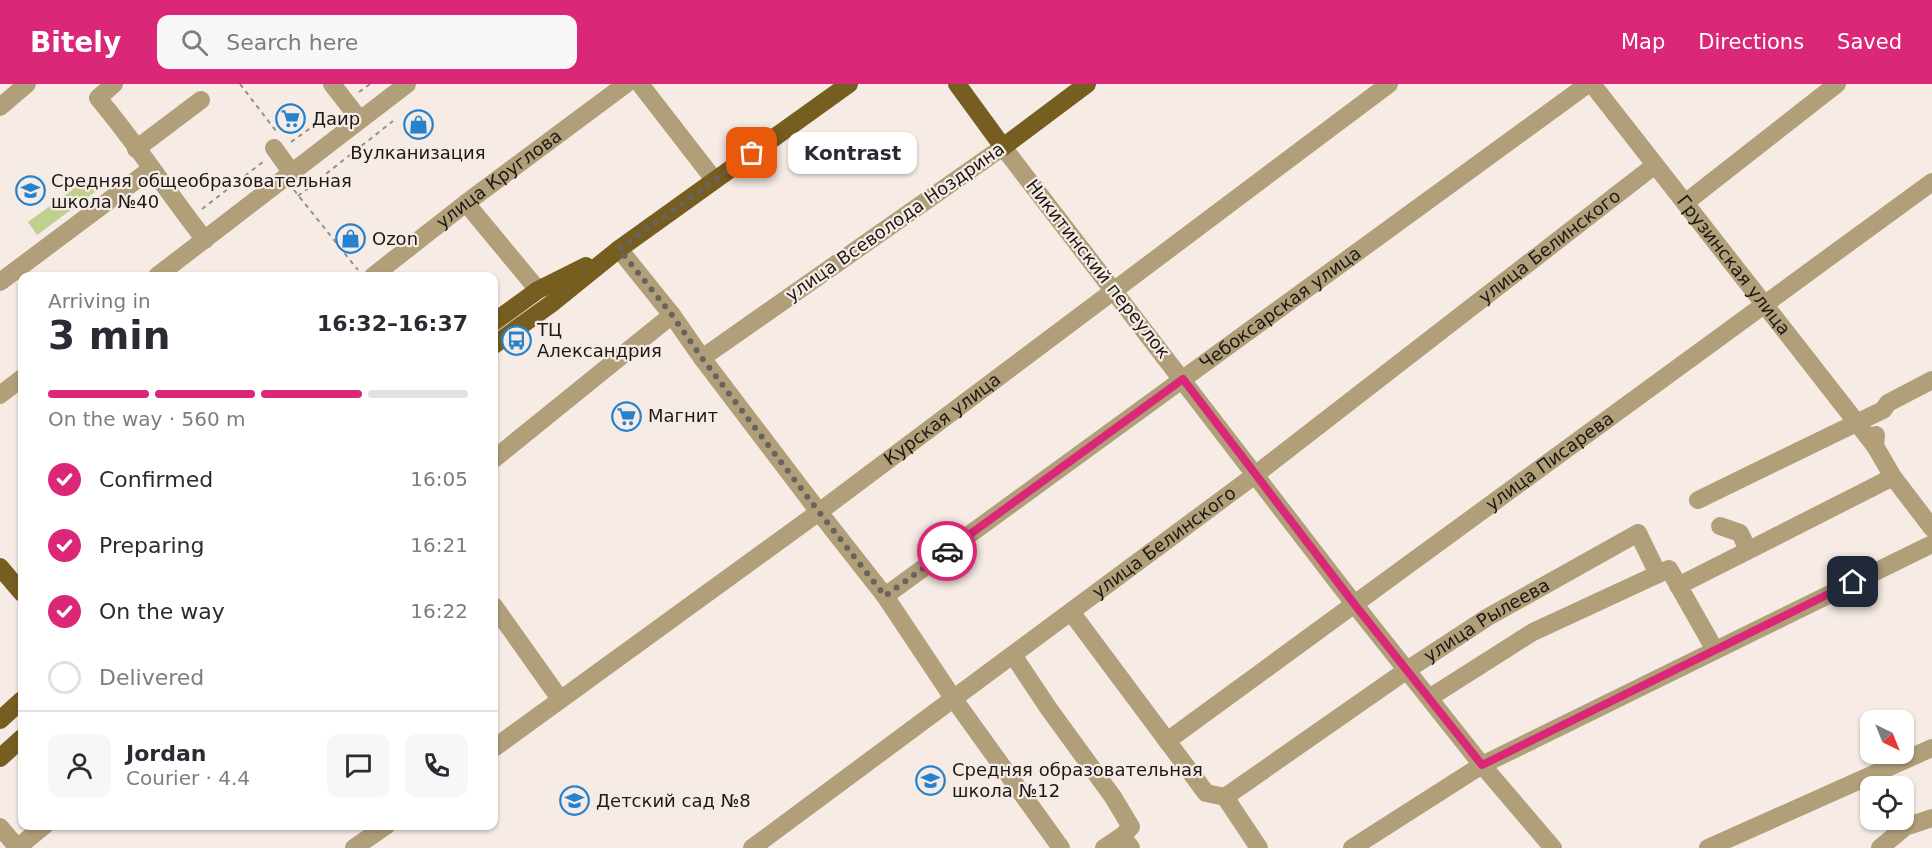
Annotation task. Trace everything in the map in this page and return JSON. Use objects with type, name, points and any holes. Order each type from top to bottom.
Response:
[{"type":"main road","points":[[498,342],[551,304],[619,249],[849,84]]},
{"type":"main road","name":"Никитинский переулок","points":[[957,84],[1003,147]]},
{"type":"main road","name":"улица Всеволода Ноздрина","points":[[1003,147],[1087,84]]},
{"type":"main road","points":[[498,319],[538,290],[619,249]]},
{"type":"main road","points":[[0,567],[18,587]]},
{"type":"main road","points":[[0,720],[18,704]]},
{"type":"main road","points":[[0,758],[18,742]]},
{"type":"street","points":[[0,107],[27,84]]},
{"type":"street","points":[[114,84],[98,98],[127,132],[136,149],[205,240]]},
{"type":"street","points":[[332,84],[360,120]]},
{"type":"street","points":[[162,272],[407,84]]},
{"type":"street","name":"улица Круглова","points":[[379,272],[466,203],[626,84]]},
{"type":"street","points":[[640,84],[713,181]]},
{"type":"street","name":"Курская улица","points":[[498,745],[819,512],[1389,84]]},
{"type":"street","name":"Грузинская улица","points":[[1590,84],[1858,422],[1893,477],[1932,528]]},
{"type":"street","name":"Чебоксарская улица","points":[[885,596],[1590,84]]},
{"type":"street","points":[[1685,203],[1837,84]]},
{"type":"street","points":[[136,149],[201,100]]},
{"type":"street","points":[[277,142],[288,176]]},
{"type":"street","name":"Никитинский переулок","points":[[1003,147],[1355,605],[1482,765],[1553,848]]},
{"type":"street","name":"улица Всеволода Ноздрина","points":[[702,358],[1003,147]]},
{"type":"street","name":"улица Белинского","points":[[752,848],[1255,475],[1655,165]]},
{"type":"street","points":[[0,282],[151,169]]},
{"type":"street","name":"улица Писарева","points":[[1167,741],[1932,182]]},
{"type":"street","points":[[466,203],[538,290]]},
{"type":"street","points":[[619,249],[672,315],[702,358],[885,596],[953,698],[1061,848]]},
{"type":"street","points":[[498,456],[672,315]]},
{"type":"street","points":[[1875,446],[1876,428],[1887,403],[1932,380]]},
{"type":"street","points":[[0,395],[18,381]]},
{"type":"street","points":[[1698,500],[1883,410]]},
{"type":"street","points":[[1678,586],[1893,477]]},
{"type":"street","points":[[1720,526],[1740,533],[1748,550]]},
{"type":"street","name":"улица Рылеева","points":[[1225,797],[1407,670],[1488,617],[1638,533],[1658,574]]},
{"type":"street","points":[[1352,848],[1482,765],[1932,544]]},
{"type":"street","points":[[1430,698],[1533,632],[1669,569],[1714,650]]},
{"type":"street","points":[[498,612],[560,699]]},
{"type":"street","points":[[1071,612],[1206,793],[1225,797],[1259,848]]},
{"type":"street","points":[[1013,655],[1113,797],[1131,827],[1126,842],[1104,848]]},
{"type":"street","points":[[1708,848],[1932,747]]},
{"type":"street","points":[[1880,848],[1905,827],[1932,818]]},
{"type":"street","points":[[0,827],[18,848],[39,830]]},
{"type":"street","points":[[354,848],[380,830]]},
{"type":"path","points":[[240,84],[277,142]]},
{"type":"path","points":[[298,196],[393,122]]},
{"type":"path","points":[[288,176],[298,196],[360,272]]},
{"type":"green space","points":[[86,180],[95,192],[37,235],[28,222]]},
{"type":"way so far","points":[[752,153],[619,249],[672,315],[702,358],[885,596],[947,551]]},
{"type":"place","name":"Даир","points":[[291,119]]},
{"type":"place","name":"Вулканизация","points":[[418,124]]},
{"type":"place","name":"Kontrast","points":[[752,153]]},
{"type":"place","name":"Средняя общеобразовательная школа №40","points":[[30,191]]},
{"type":"place","name":"Ozon","points":[[351,239]]},
{"type":"place","name":"ТЦ Александрия","points":[[516,340]]},
{"type":"place","name":"Магнит","points":[[627,416]]},
{"type":"place","name":"Средняя образовательная школа №12","points":[[931,780]]},
{"type":"place","name":"Детский сад №8","points":[[575,801]]},
{"type":"route","points":[[947,551],[1183,379],[1355,605],[1482,765],[1853,582]]}]
